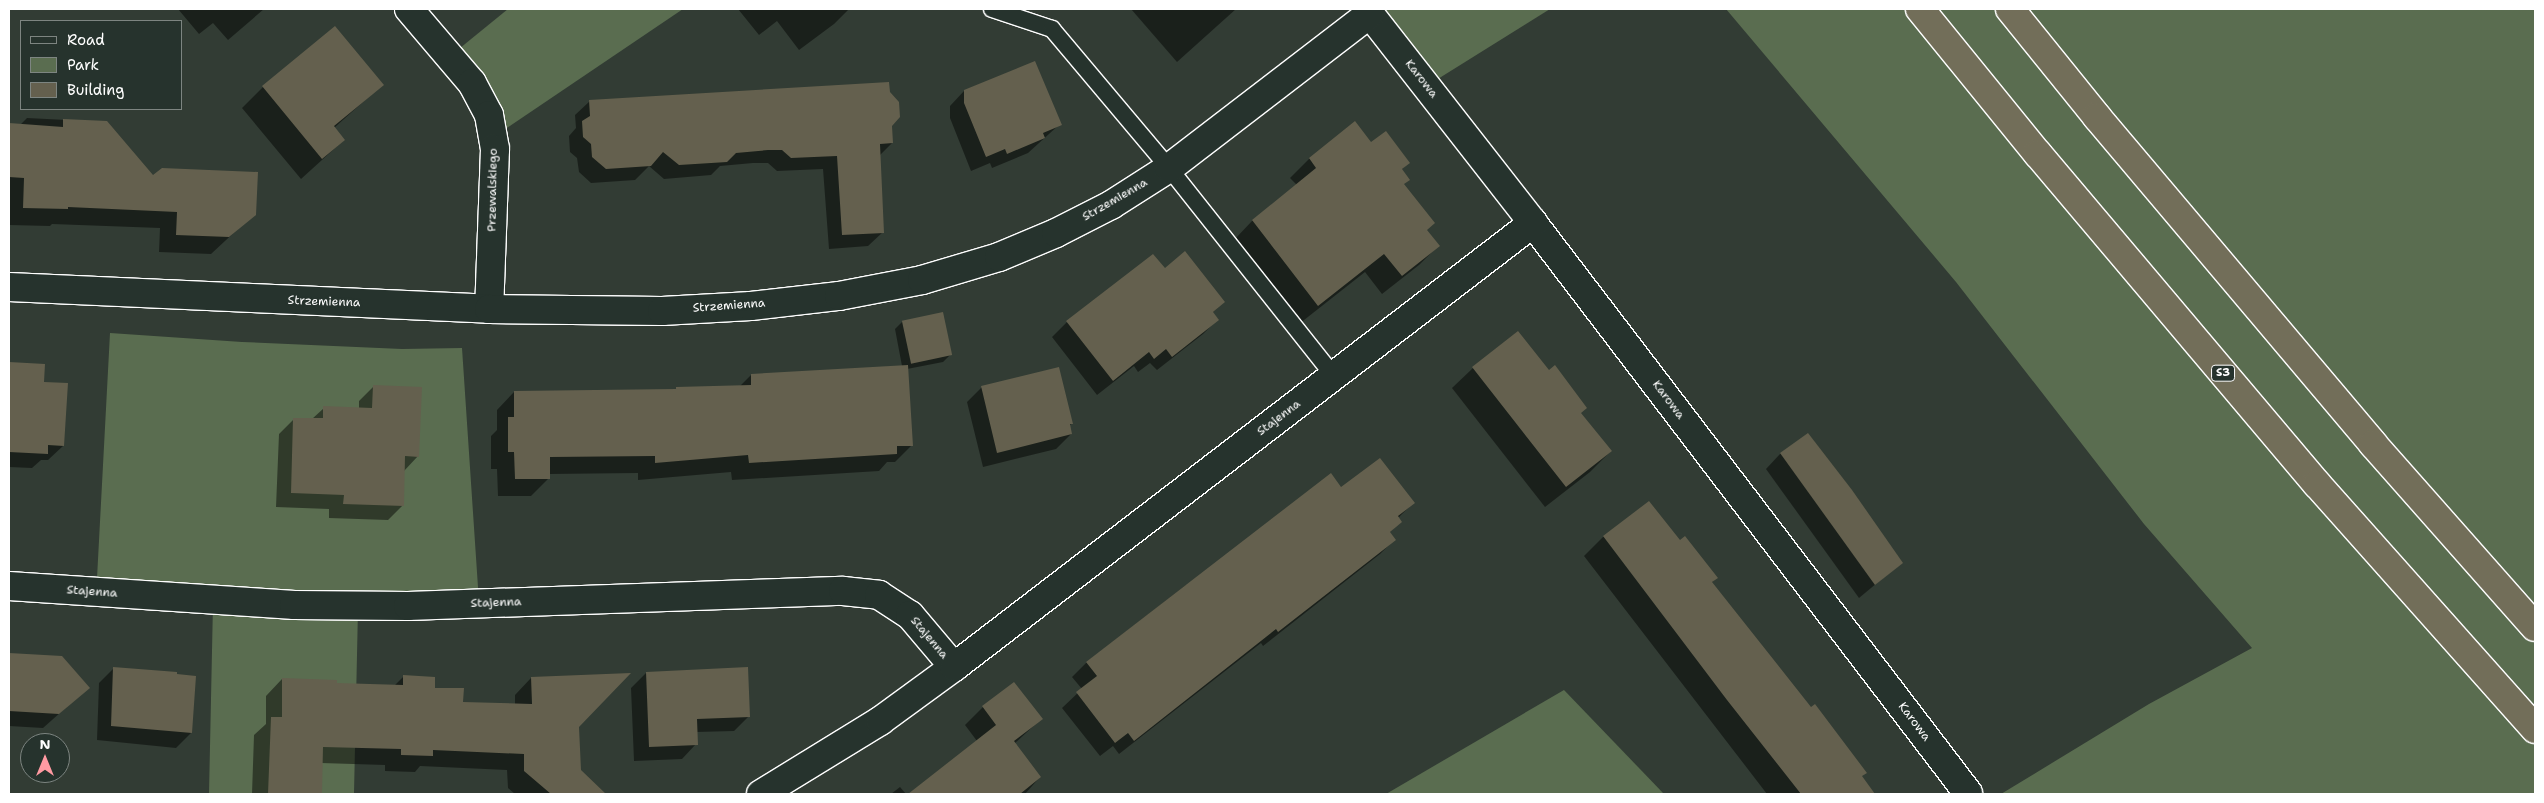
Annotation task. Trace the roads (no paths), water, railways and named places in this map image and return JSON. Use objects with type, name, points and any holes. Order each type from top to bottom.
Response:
[{"type":"highway","name":"S3","points":[[1920,9],[2038,154],[2318,484],[2535,729]]},
{"type":"highway","points":[[2010,9],[2097,117],[2367,436],[2535,627]]},
{"type":"street","name":"Przewalskiego","points":[[409,9],[472,84],[489,115],[495,149],[489,309]]},
{"type":"street","name":"Strzemienna","points":[[9,287],[489,309],[662,311],[751,306],[839,296],[922,280],[999,256],[1056,233],[1111,205],[1169,168],[1368,11]]},
{"type":"street","name":"Karowa","points":[[1368,11],[1533,223],[1968,793]]},
{"type":"street","name":"Stajenna","points":[[761,794],[880,721],[954,667],[1533,223]]},
{"type":"street","name":"Stajenna","points":[[9,586],[294,605],[398,606],[843,591],[879,595],[910,615],[954,667]]},
{"type":"lane","points":[[992,9],[1052,29],[1169,168],[1334,376]]}]
